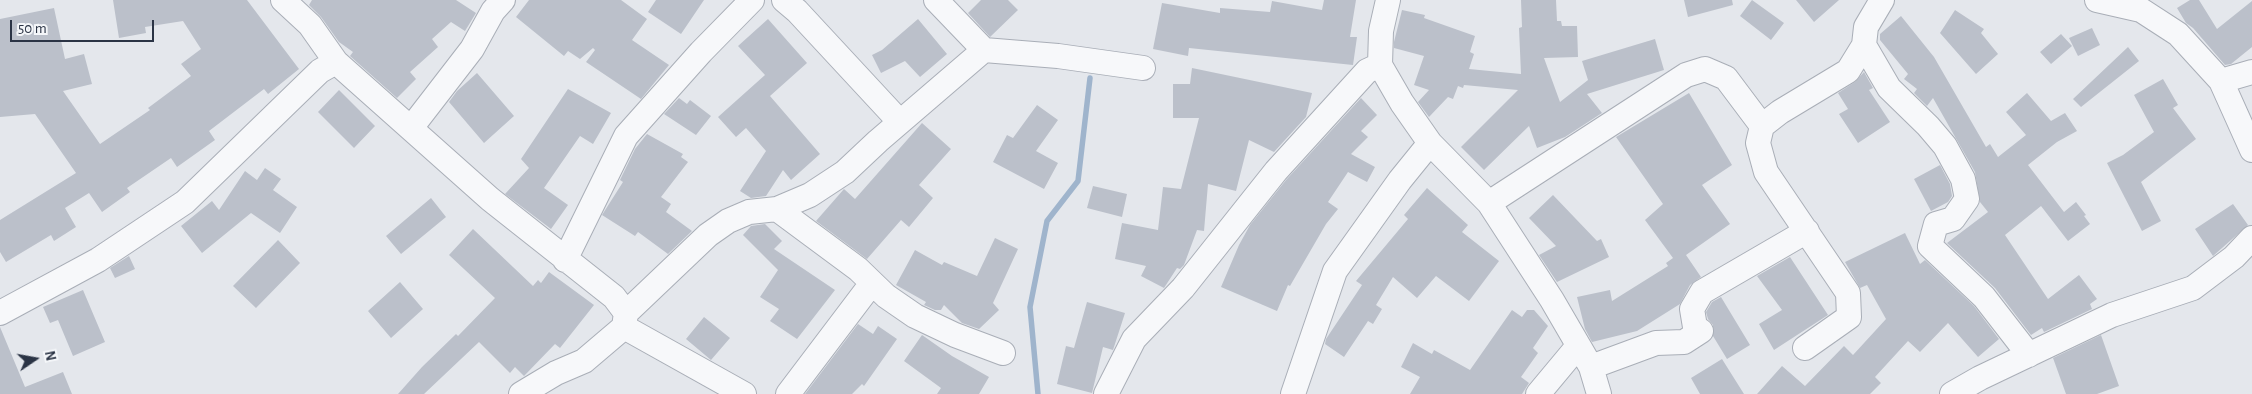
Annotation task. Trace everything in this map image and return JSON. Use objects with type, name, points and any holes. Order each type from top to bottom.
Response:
[{"type":"street","points":[[283,0],[310,25],[336,62],[490,199],[614,297],[625,320],[744,394]]},
{"type":"street","points":[[412,128],[472,49],[493,11],[503,0]]},
{"type":"street","points":[[565,260],[626,136],[701,52],[752,0]]},
{"type":"street","points":[[784,0],[797,11],[900,122]]},
{"type":"street","points":[[936,0],[984,50],[1058,56],[1143,68]]},
{"type":"street","points":[[1388,0],[1381,31],[1380,65],[1402,103],[1430,143],[1489,203],[1552,300],[1591,367],[1599,394]]},
{"type":"street","points":[[1805,348],[1849,317],[1848,293],[1766,172],[1758,143],[1762,126],[1780,112],[1848,71],[1864,46],[1866,27],[1882,0]]},
{"type":"street","points":[[2097,0],[2151,5],[2221,81],[2252,150]]},
{"type":"street","points":[[1864,46],[1888,88],[1939,139],[1963,179],[1967,199],[1953,219],[1936,224],[1930,246],[1984,297],[2030,355]]},
{"type":"street","points":[[521,394],[556,373],[584,361],[708,235],[728,220],[749,212],[777,210],[810,195],[845,172],[984,50]]},
{"type":"street","points":[[0,313],[98,260],[185,202],[320,71],[336,62]]},
{"type":"street","points":[[1106,394],[1134,339],[1183,288],[1276,171],[1367,71],[1380,65]]},
{"type":"street","points":[[1489,203],[1686,75],[1705,69],[1726,78],[1762,126]]},
{"type":"street","points":[[2221,81],[2252,72]]},
{"type":"street","points":[[1293,394],[1335,271],[1400,180],[1430,143]]},
{"type":"street","points":[[777,210],[858,269],[886,296],[915,316],[955,335],[1002,353]]},
{"type":"street","points":[[1591,367],[1656,344],[1684,342],[1701,331],[1696,327],[1692,309],[1702,292],[1807,231]]},
{"type":"street","points":[[1952,394],[2112,315],[2193,288],[2234,257],[2252,238]]},
{"type":"street","points":[[788,394],[872,283]]},
{"type":"street","points":[[1538,394],[1578,346]]},
{"type":"building","points":[[113,0],[247,0],[299,69],[268,94],[264,89],[209,131],[215,140],[177,167],[171,158],[127,188],[130,192],[102,212],[89,193],[65,208],[76,227],[54,241],[51,235],[6,262],[0,252],[0,220],[76,173],[35,114],[0,117],[0,19],[54,8],[65,59],[84,54],[92,84],[63,91],[100,144],[150,110],[148,108],[191,76],[181,64],[201,49],[183,21],[145,27],[146,33],[119,38]]},
{"type":"building","points":[[312,0],[456,0],[476,13],[465,31],[451,22],[432,39],[438,47],[410,72],[416,79],[397,98],[350,56],[353,52],[339,42],[321,17],[309,5]]},
{"type":"building","points":[[529,0],[621,0],[647,19],[632,40],[669,65],[641,99],[586,62],[595,50],[593,48],[580,59],[568,51],[564,56],[516,17]]},
{"type":"building","points":[[656,0],[704,0],[681,34],[648,12]]},
{"type":"building","points":[[981,0],[1008,0],[1018,10],[990,37],[968,13]]},
{"type":"building","points":[[1324,0],[1356,0],[1350,37],[1357,37],[1353,65],[1189,48],[1188,56],[1153,49],[1162,3],[1220,13],[1220,8],[1270,12],[1272,1],[1322,10]]},
{"type":"building","points":[[1521,0],[1556,0],[1557,21],[1561,21],[1562,26],[1577,26],[1578,57],[1544,58],[1560,102],[1588,80],[1582,61],[1655,39],[1664,70],[1587,94],[1602,113],[1565,137],[1537,148],[1529,126],[1484,170],[1461,147],[1518,90],[1464,85],[1463,88],[1458,86],[1453,99],[1448,97],[1429,117],[1418,102],[1429,90],[1414,85],[1424,56],[1394,48],[1394,42],[1402,10],[1425,15],[1424,18],[1475,36],[1470,52],[1474,54],[1469,69],[1521,74],[1519,28],[1522,27]]},
{"type":"building","points":[[1684,0],[1732,0],[1733,5],[1688,17]]},
{"type":"building","points":[[1752,0],[1784,23],[1771,40],[1740,16]]},
{"type":"building","points":[[1796,0],[1839,0],[1814,22]]},
{"type":"building","points":[[2190,0],[2199,0],[2217,29],[2252,1],[2252,47],[2231,64],[2225,65],[2193,28],[2186,23],[2177,8]]},
{"type":"building","points":[[1955,10],[1984,29],[1981,33],[1998,54],[1976,74],[1940,33]]},
{"type":"building","points":[[1901,16],[1934,57],[1986,147],[1990,144],[1998,157],[2026,135],[2006,112],[2027,93],[2051,121],[2065,113],[2077,131],[2057,142],[2028,165],[2064,212],[2076,202],[2090,224],[2068,241],[2041,206],[2005,235],[2048,299],[2079,275],[2097,299],[2090,304],[2092,309],[2044,332],[2042,328],[2031,335],[1995,288],[1947,243],[1988,212],[1980,202],[1975,172],[1933,98],[1927,106],[1914,93],[1917,89],[1904,79],[1908,74],[1880,40],[1880,34]]},
{"type":"building","points":[[768,19],[807,63],[770,96],[820,154],[791,180],[783,170],[766,196],[751,198],[740,191],[766,151],[746,128],[736,137],[718,117],[765,75],[738,46]]},
{"type":"building","points":[[918,19],[947,54],[920,77],[905,61],[881,73],[872,55],[882,50]]},
{"type":"building","points":[[2092,28],[2100,45],[2078,56],[2069,38]]},
{"type":"building","points":[[2061,34],[2072,46],[2051,64],[2040,52]]},
{"type":"building","points":[[2128,47],[2139,61],[2081,107],[2073,99]]},
{"type":"building","points":[[1192,68],[1312,93],[1306,117],[1274,152],[1249,140],[1236,191],[1208,184],[1204,231],[1197,230],[1184,265],[1180,269],[1177,268],[1164,288],[1141,276],[1146,266],[1115,259],[1122,223],[1158,230],[1163,187],[1181,189],[1199,118],[1173,118],[1173,84],[1190,84]]},
{"type":"building","points":[[1864,72],[1873,88],[1869,90],[1890,122],[1858,143],[1839,114],[1848,109],[1838,93],[1855,82]]},
{"type":"building","points":[[477,73],[514,116],[484,143],[449,102],[457,91]]},
{"type":"building","points":[[2163,79],[2178,105],[2173,108],[2196,139],[2141,182],[2161,221],[2142,231],[2107,163],[2123,155],[2154,132],[2134,95]]},
{"type":"building","points":[[568,89],[611,113],[593,144],[580,136],[544,188],[568,205],[551,229],[505,194],[529,168],[521,159]]},
{"type":"building","points":[[339,90],[375,126],[354,148],[318,112]]},
{"type":"building","points":[[1689,93],[1732,165],[1702,185],[1730,224],[1686,255],[1701,277],[1690,285],[1680,304],[1637,331],[1592,342],[1585,329],[1577,297],[1610,290],[1612,301],[1668,266],[1666,263],[1673,258],[1645,220],[1663,204],[1616,137]]},
{"type":"building","points":[[679,98],[687,104],[690,100],[711,116],[696,135],[664,114]]},
{"type":"building","points":[[1361,98],[1377,115],[1361,131],[1368,137],[1351,154],[1375,167],[1367,182],[1348,172],[1328,202],[1338,209],[1326,224],[1290,286],[1288,285],[1277,311],[1221,287],[1250,225],[1286,180]]},
{"type":"building","points":[[1037,105],[1058,120],[1036,151],[1058,163],[1044,189],[993,162],[1007,135],[1013,138]]},
{"type":"building","points":[[922,123],[951,149],[919,185],[933,198],[909,227],[901,220],[867,259],[816,221],[844,189],[855,199]]},
{"type":"building","points":[[647,134],[683,154],[681,157],[688,162],[661,197],[671,204],[666,212],[692,231],[668,254],[638,232],[635,236],[602,215],[623,182],[620,180],[635,149]]},
{"type":"building","points":[[1940,165],[1950,184],[1952,196],[1948,202],[1931,211],[1914,179]]},
{"type":"building","points":[[265,168],[281,179],[273,190],[297,207],[280,233],[251,213],[202,253],[181,226],[212,201],[219,210],[245,171],[257,180]]},
{"type":"building","points":[[1093,186],[1127,194],[1122,217],[1087,208]]},
{"type":"building","points":[[1427,188],[1468,225],[1462,232],[1499,261],[1469,301],[1436,276],[1417,298],[1393,277],[1376,305],[1382,309],[1373,324],[1368,321],[1344,357],[1325,344],[1326,339],[1362,285],[1356,281],[1408,219],[1404,215]]},
{"type":"building","points":[[1553,195],[1597,241],[1601,239],[1609,257],[1557,282],[1539,255],[1556,246],[1529,218]]},
{"type":"building","points":[[431,198],[446,217],[401,254],[386,236]]},
{"type":"building","points":[[2233,204],[2248,225],[2213,256],[2195,229]]},
{"type":"building","points":[[765,224],[782,241],[774,249],[835,290],[797,339],[770,321],[779,309],[760,297],[778,270],[743,235],[751,226]]},
{"type":"building","points":[[473,229],[533,286],[538,280],[541,283],[549,272],[594,305],[560,348],[555,344],[524,376],[515,367],[510,373],[479,342],[424,394],[398,394],[422,367],[456,334],[458,336],[495,298],[449,255]]},
{"type":"building","points":[[1905,233],[1920,264],[1925,260],[1974,306],[1999,339],[1978,357],[1948,323],[1920,352],[1908,341],[1875,377],[1881,383],[1870,394],[1757,394],[1782,366],[1805,386],[1844,346],[1853,355],[1886,319],[1867,285],[1860,288],[1845,262]]},
{"type":"building","points":[[995,238],[1018,249],[993,303],[999,310],[979,329],[962,323],[944,305],[941,310],[935,310],[924,305],[926,302],[896,285],[915,250],[942,265],[944,262],[977,276]]},
{"type":"building","points":[[278,240],[300,263],[256,308],[233,286]]},
{"type":"building","points":[[129,256],[135,269],[115,278],[110,268]]},
{"type":"building","points":[[1790,257],[1828,315],[1774,350],[1759,324],[1782,310],[1757,276]]},
{"type":"building","points":[[400,282],[423,309],[391,338],[368,311]]},
{"type":"building","points":[[83,290],[105,342],[73,356],[58,320],[50,323],[43,307]]},
{"type":"building","points":[[1721,297],[1750,345],[1727,359],[1713,336],[1713,325],[1708,319],[1706,312],[1712,302]]},
{"type":"building","points":[[1087,302],[1125,313],[1113,350],[1103,347],[1092,393],[1057,384],[1066,346],[1074,348]]},
{"type":"building","points":[[1512,310],[1522,317],[1527,310],[1534,310],[1548,326],[1533,348],[1538,353],[1521,377],[1529,383],[1522,394],[1410,394],[1420,377],[1401,367],[1413,343],[1432,354],[1434,350],[1470,370]]},
{"type":"building","points":[[704,317],[730,338],[711,360],[686,339]]},
{"type":"building","points":[[858,324],[873,334],[878,326],[897,339],[864,386],[862,384],[852,394],[805,394]]},
{"type":"building","points":[[0,327],[25,387],[63,372],[72,394],[0,394]]},
{"type":"building","points":[[922,335],[952,356],[989,377],[979,394],[937,394],[941,388],[904,361]]},
{"type":"building","points":[[2101,335],[2119,386],[2097,394],[2066,394],[2053,358]]},
{"type":"building","points":[[1722,359],[1744,394],[1700,394],[1691,378]]},
{"type":"waterway","points":[[1038,394],[1030,307],[1047,221],[1078,181],[1090,78]]}]
